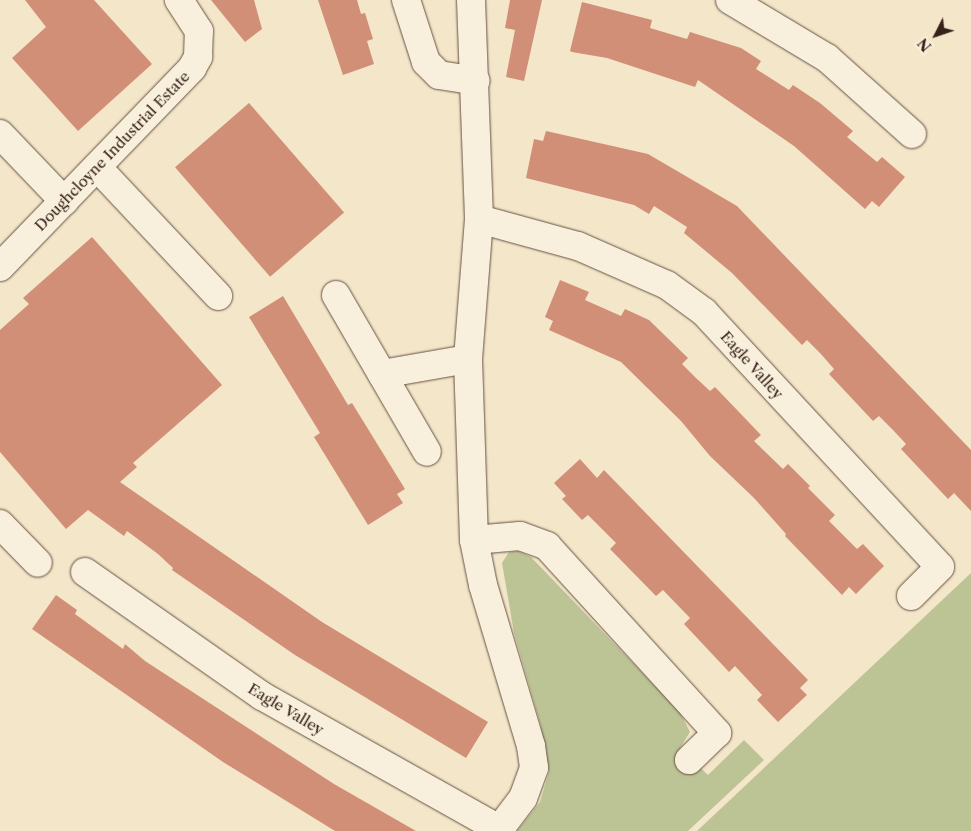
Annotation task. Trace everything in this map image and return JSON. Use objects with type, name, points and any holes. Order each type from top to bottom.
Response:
[{"type":"street","name":"Doughcloyne Industrial Estate","points":[[0,267],[183,81],[198,57],[199,31],[179,0]]},
{"type":"street","points":[[406,0],[426,62],[439,75],[476,81]]},
{"type":"street","name":"Eagle Valley","points":[[85,572],[262,696],[498,830],[523,798],[534,768],[531,746],[483,584],[474,540],[468,359],[479,219],[476,81],[471,0]]},
{"type":"street","points":[[730,0],[827,58],[912,134]]},
{"type":"street","points":[[0,134],[64,201]]},
{"type":"street","points":[[98,167],[218,296]]},
{"type":"street","name":"Eagle Valley","points":[[479,219],[578,246],[667,285],[704,312],[940,566],[911,596]]},
{"type":"street","points":[[336,295],[427,452]]},
{"type":"street","points":[[382,374],[468,359]]},
{"type":"street","points":[[0,524],[38,563]]},
{"type":"street","points":[[474,540],[520,536],[546,546],[717,733],[689,760]]},
{"type":"green space","points":[[518,551],[531,557],[680,712],[690,732],[680,748],[708,775],[744,740],[764,760],[688,831],[517,831],[540,802],[549,772],[540,723],[514,633],[502,563],[509,552]]},
{"type":"green space","points":[[971,573],[971,831],[697,831]]},
{"type":"building","points":[[25,0],[94,0],[152,64],[78,131],[12,58],[46,27]]},
{"type":"building","points":[[211,0],[254,0],[262,29],[245,42]]},
{"type":"building","points":[[318,0],[357,0],[361,14],[365,13],[373,39],[367,41],[374,64],[343,75]]},
{"type":"building","points":[[510,0],[542,0],[524,81],[506,77],[515,30],[505,28]]},
{"type":"building","points":[[582,2],[652,20],[650,28],[687,39],[690,32],[741,48],[761,61],[756,69],[789,90],[793,85],[820,103],[853,131],[847,137],[877,162],[882,157],[905,177],[879,207],[872,201],[865,209],[794,146],[698,80],[695,87],[607,58],[570,51]]},
{"type":"building","points":[[249,103],[344,212],[270,277],[175,167]]},
{"type":"building","points":[[546,131],[648,154],[737,206],[971,450],[971,511],[954,493],[948,499],[901,449],[906,444],[893,430],[879,416],[873,421],[829,374],[834,369],[821,354],[807,340],[802,345],[732,273],[684,233],[687,227],[654,206],[649,214],[634,205],[526,178],[534,139],[543,141]]},
{"type":"building","points":[[92,237],[222,385],[133,463],[137,467],[120,482],[322,622],[488,722],[466,758],[295,655],[172,570],[173,568],[158,554],[127,531],[124,536],[88,510],[66,529],[0,452],[0,330],[29,304],[23,298]]},
{"type":"building","points":[[560,280],[589,292],[585,300],[621,316],[625,309],[649,320],[688,358],[682,364],[710,391],[715,387],[761,435],[754,441],[783,469],[788,464],[810,486],[808,488],[835,515],[829,521],[857,549],[863,544],[884,566],[856,594],[849,587],[842,595],[785,536],[786,534],[754,498],[710,456],[681,421],[621,362],[549,330],[553,321],[545,317]]},
{"type":"building","points":[[283,296],[348,405],[352,403],[405,489],[397,494],[403,503],[368,525],[314,437],[320,433],[249,317]]},
{"type":"building","points":[[580,459],[597,478],[604,470],[808,680],[800,688],[807,695],[778,722],[757,700],[762,695],[735,666],[729,672],[684,624],[690,618],[663,590],[656,596],[610,549],[616,543],[588,515],[582,520],[562,499],[566,496],[554,483]]},
{"type":"building","points":[[56,595],[77,610],[75,614],[123,649],[125,644],[145,661],[334,784],[416,831],[335,831],[223,762],[32,629]]}]
